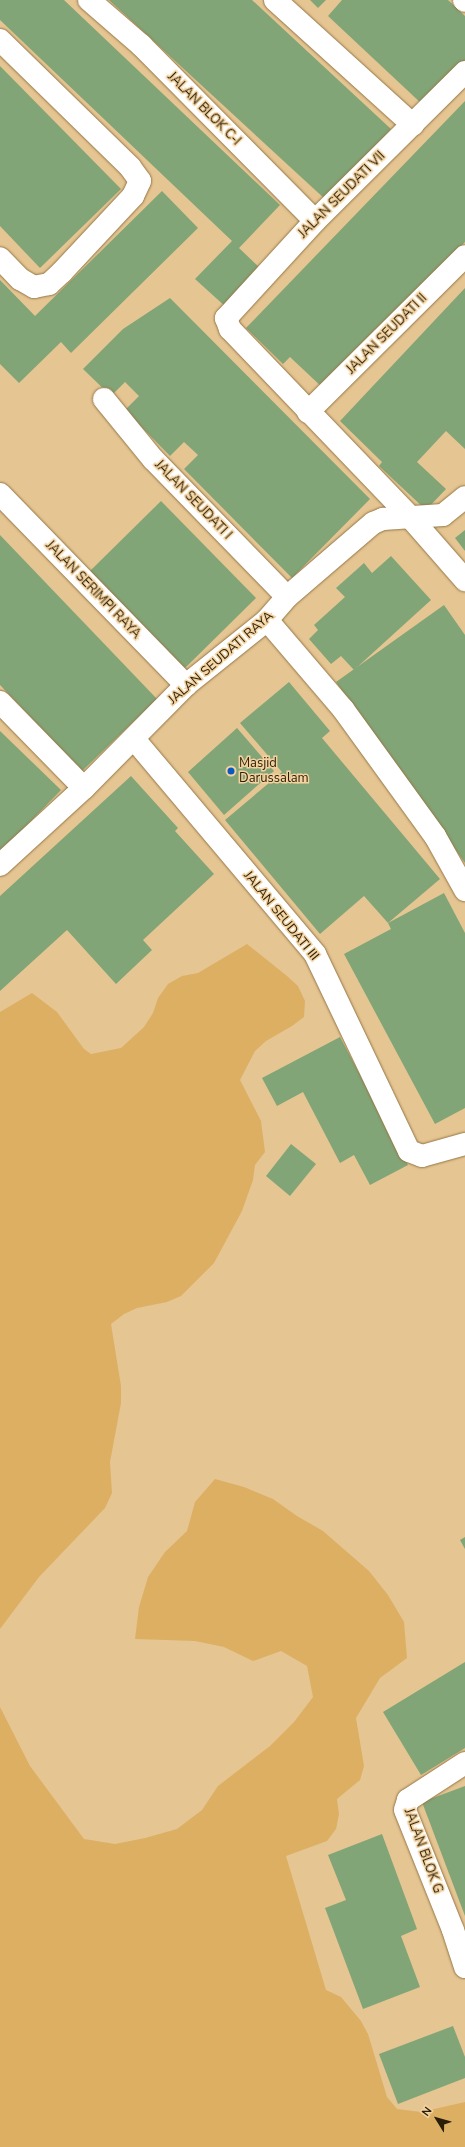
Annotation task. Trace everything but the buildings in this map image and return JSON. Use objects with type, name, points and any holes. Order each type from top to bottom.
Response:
[{"type":"street","name":"JALAN BLOK C-I","points":[[89,0],[141,45],[315,221]]},
{"type":"street","points":[[275,0],[413,125]]},
{"type":"street","points":[[0,40],[130,167],[140,181],[133,196],[49,284],[34,287],[20,279],[0,258]]},
{"type":"street","name":"JALAN SEUDATI VII","points":[[308,412],[226,322],[228,313],[315,221],[465,72]]},
{"type":"street","name":"JALAN SEUDATI II","points":[[308,412],[465,256]]},
{"type":"street","name":"JALAN SEUDATI I","points":[[104,399],[153,459],[287,597]]},
{"type":"street","points":[[308,412],[410,517],[465,580]]},
{"type":"street","name":"JALAN SERIMPI RAYA","points":[[0,494],[186,685]]},
{"type":"street","name":"JALAN SEUDATI RAYA","points":[[0,865],[84,788],[186,685],[267,620],[287,597],[373,523],[383,519],[443,515],[465,497]]},
{"type":"street","points":[[267,620],[343,709],[435,836],[465,890]]},
{"type":"street","points":[[0,702],[84,788]]},
{"type":"street","name":"JALAN SEUDATI III","points":[[134,739],[315,954],[409,1151],[422,1156],[465,1144]]},
{"type":"street","name":"JALAN BLOK G","points":[[465,1763],[408,1800],[405,1810],[453,1930],[465,1967]]},
{"type":"shaded area","points":[[247,944],[298,986],[305,1001],[304,1017],[292,1026],[266,1041],[255,1051],[240,1080],[261,1121],[265,1152],[255,1165],[253,1180],[242,1211],[214,1263],[181,1296],[167,1302],[137,1308],[124,1314],[111,1324],[121,1386],[121,1403],[110,1462],[112,1493],[105,1508],[39,1577],[0,1629],[0,1012],[32,993],[57,1012],[84,1049],[91,1054],[121,1048],[144,1027],[153,1013],[158,998],[168,984],[182,976],[198,973]]},
{"type":"shaded area","points":[[215,1479],[244,1487],[273,1499],[297,1516],[323,1531],[369,1571],[388,1595],[404,1622],[407,1658],[380,1678],[356,1718],[364,1766],[360,1780],[337,1799],[339,1814],[336,1829],[327,1841],[286,1856],[326,1990],[341,1997],[361,2021],[368,2034],[387,2097],[397,2109],[421,2112],[465,2102],[465,2147],[0,2147],[0,1707],[30,1766],[84,1839],[115,1844],[145,1838],[177,1829],[202,1810],[218,1786],[270,1746],[294,1722],[313,1697],[307,1666],[281,1651],[253,1661],[224,1647],[195,1641],[135,1639],[139,1607],[148,1577],[165,1552],[187,1531],[195,1502]]},
{"type":"place","name":"Masjid Darussalam","points":[[231,771]]}]
